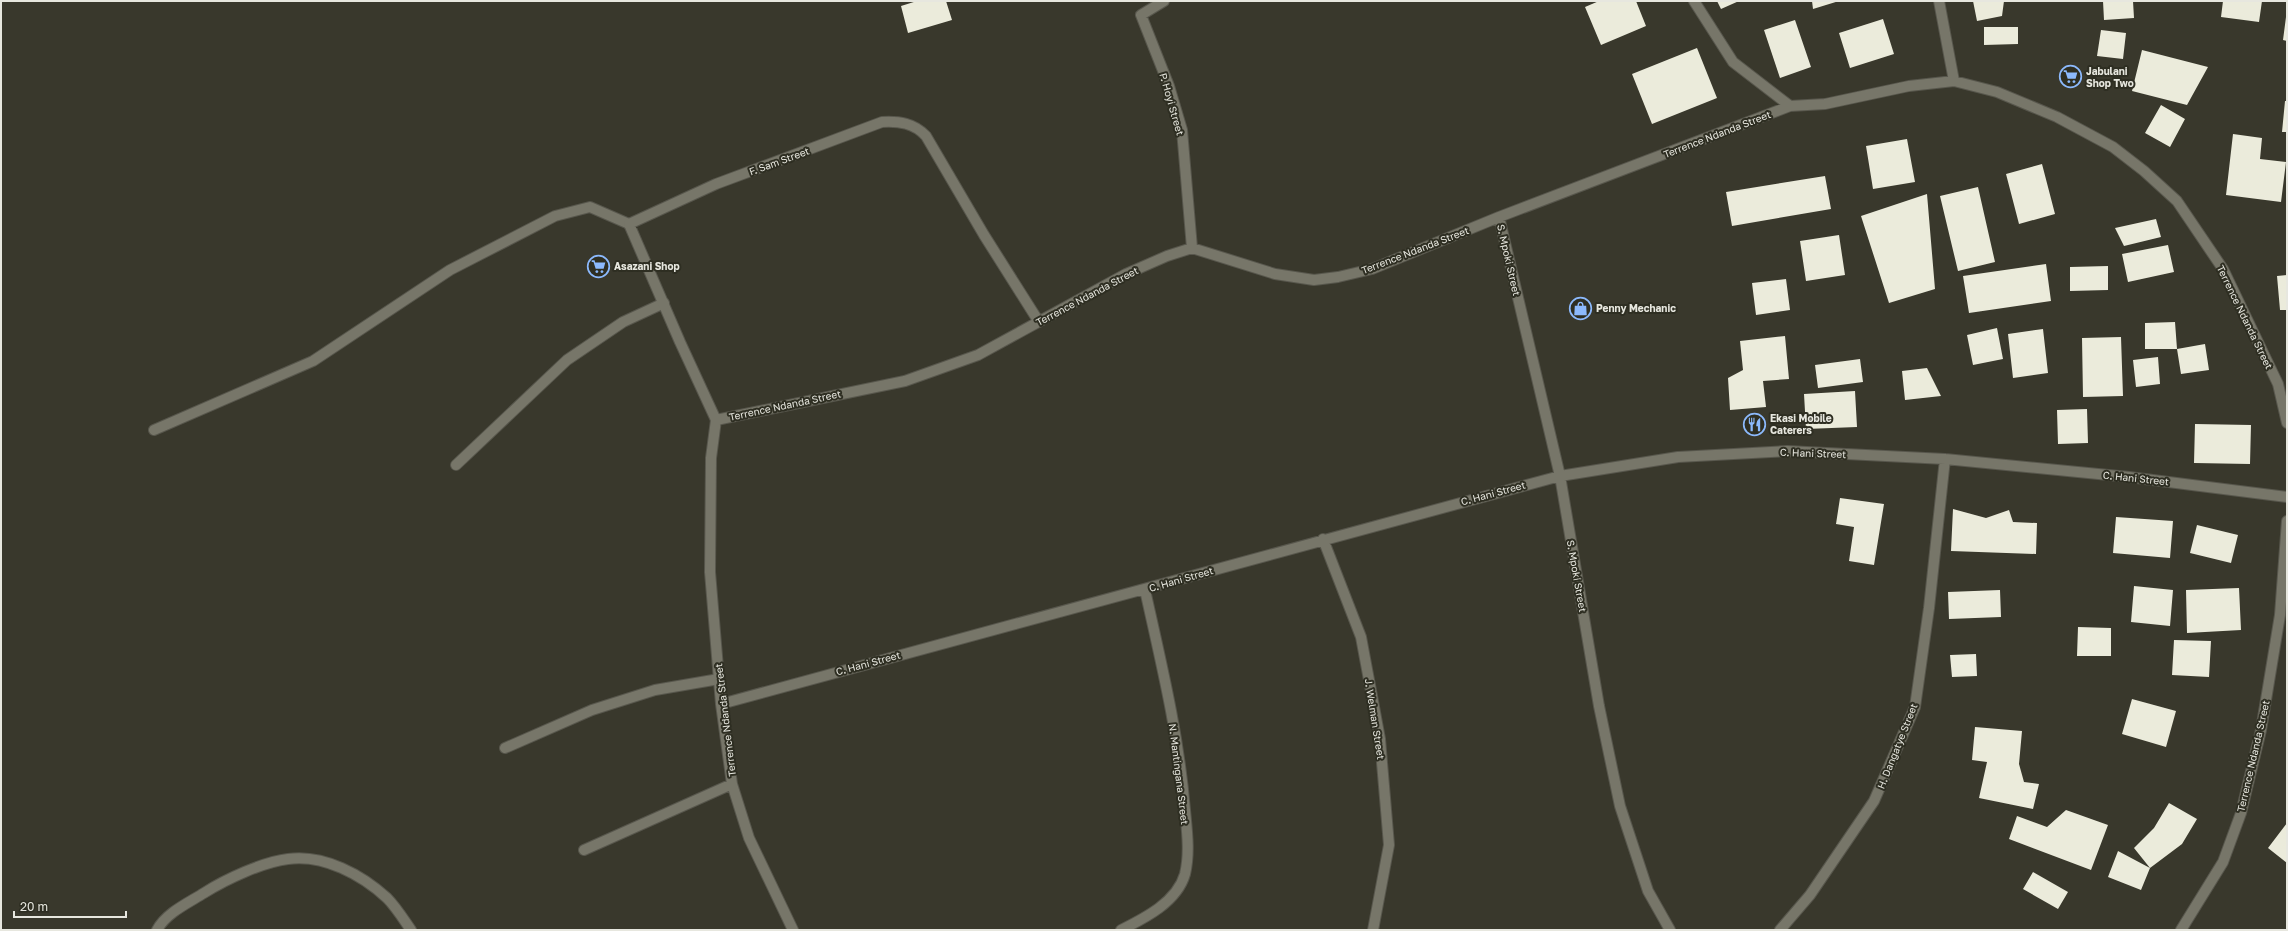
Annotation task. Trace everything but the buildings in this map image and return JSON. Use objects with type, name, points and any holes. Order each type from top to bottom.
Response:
[{"type":"street","name":"P. Hoyi Street","points":[[1164,1],[1140,15],[1169,86],[1182,130],[1192,248]]},
{"type":"street","points":[[1694,1],[1733,62],[1790,106]]},
{"type":"street","points":[[1939,1],[1954,81]]},
{"type":"street","name":"Terrence Ndanda Street","points":[[793,930],[749,838],[732,784],[721,704],[710,572],[709,511],[711,458],[716,420],[904,381],[978,355],[1126,274],[1167,256],[1192,248],[1275,274],[1314,280],[1338,278],[1372,269],[1499,217],[1790,106],[1825,104],[1909,86],[1954,81],[1997,92],[2057,117],[2113,147],[2144,171],[2177,201],[2223,269],[2278,384],[2287,424]]},
{"type":"street","name":"F. Sam Street","points":[[629,224],[716,184],[869,126],[894,121],[907,123],[919,129],[926,136],[984,235],[1039,322]]},
{"type":"street","points":[[154,430],[313,361],[450,270],[555,216],[590,207],[629,224],[716,420]]},
{"type":"street","name":"S. Mpoki Street","points":[[1499,217],[1560,476],[1599,706],[1620,806],[1648,891],[1670,930]]},
{"type":"street","points":[[456,465],[567,360],[623,322],[664,303]]},
{"type":"street","name":"C. Hani Street","points":[[721,704],[1560,476],[1678,457],[1787,451],[1945,459],[2129,477],[2287,497]]},
{"type":"street","name":"H. Dangatye Street","points":[[1780,930],[1810,895],[1874,801],[1915,707],[1929,608],[1945,459]]},
{"type":"street","name":"Terrence Ndanda Street","points":[[2181,930],[2223,862],[2241,812],[2261,730],[2280,615],[2287,521]]},
{"type":"street","name":"J. Welman Street","points":[[1324,539],[1361,637],[1380,739],[1389,844],[1373,930]]},
{"type":"street","name":"N. Mantingana Street","points":[[1121,930],[1148,917],[1173,895],[1185,874],[1188,844],[1183,789],[1168,694],[1145,590]]},
{"type":"street","points":[[505,748],[592,710],[656,690],[719,679]]},
{"type":"street","points":[[584,850],[732,784]]},
{"type":"street","points":[[157,930],[160,924],[177,910],[213,888],[261,866],[288,859],[310,859],[328,863],[359,877],[388,899],[411,930]]},
{"type":"place","name":"Jabulani Shop Two","points":[[2070,77]]},
{"type":"place","name":"Asazani Shop","points":[[599,266]]},
{"type":"place","name":"Penny Mechanic","points":[[1580,308]]},
{"type":"place","name":"Ekasi Mobile Caterers","points":[[1755,424]]}]
